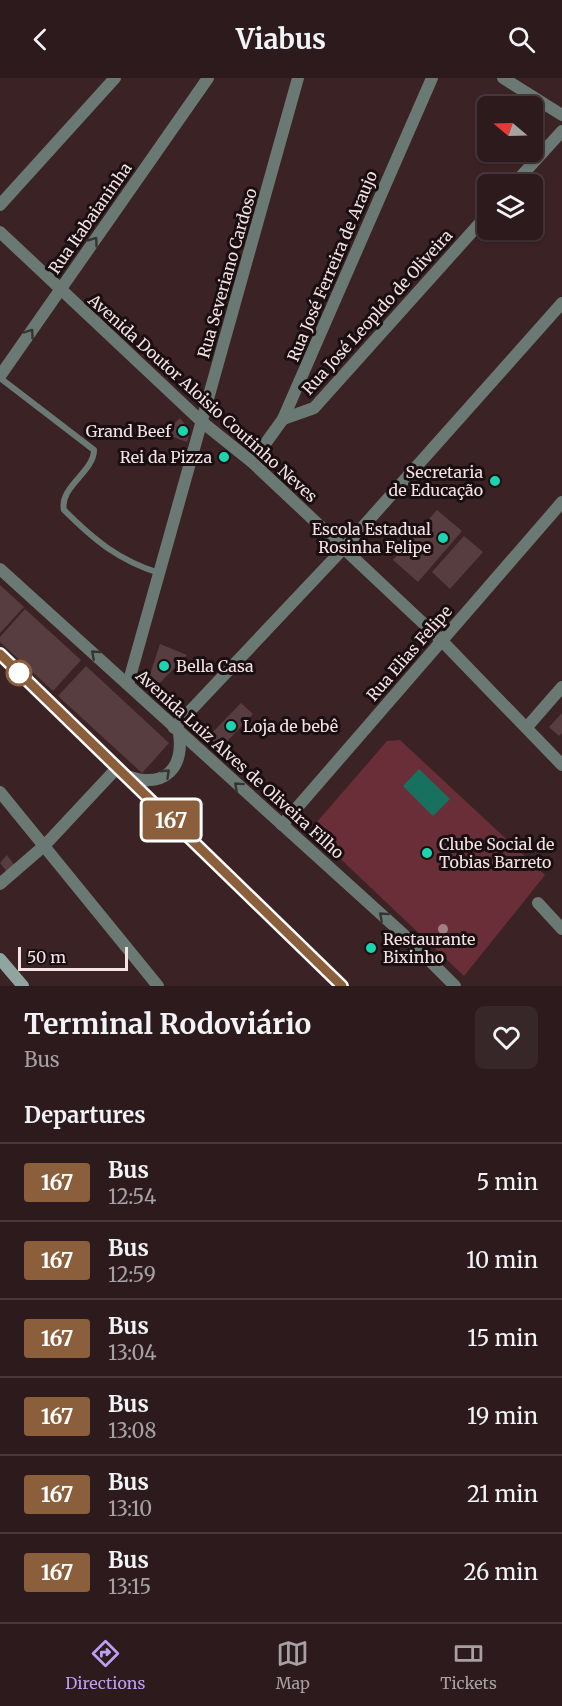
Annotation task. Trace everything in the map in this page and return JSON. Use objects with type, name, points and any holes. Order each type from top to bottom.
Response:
[{"type":"street","points":[[0,205],[115,78]]},
{"type":"street","name":"Rua Itabaianinha","points":[[0,377],[208,78]]},
{"type":"street","name":"Rua Severiano Cardoso","points":[[128,684],[298,78]]},
{"type":"street","name":"Rua José Ferreira de Araujo","points":[[252,462],[283,419],[432,78]]},
{"type":"street","points":[[503,78],[562,115]]},
{"type":"street","points":[[523,174],[562,131]]},
{"type":"street","name":"Rua José Leopldo de Oliveira","points":[[283,419],[314,408],[477,226]]},
{"type":"street","name":"Avenida Doutor Aloisio Coutinho Neves","points":[[0,232],[202,422],[252,462],[442,641],[562,765]]},
{"type":"street","points":[[121,772],[150,783],[164,776],[174,766],[182,751],[176,730],[343,549],[562,303]]},
{"type":"street","name":"Rua Elias Felipe","points":[[282,825],[562,502]]},
{"type":"street","name":"Avenida Luiz Alves de Oliveira Filho","points":[[0,569],[403,934],[455,986]]},
{"type":"street","points":[[0,654],[334,984]]},
{"type":"street","points":[[527,727],[562,687]]},
{"type":"street","points":[[0,884],[45,846],[121,772]]},
{"type":"street","points":[[0,792],[158,986]]},
{"type":"street","points":[[538,903],[562,929]]},
{"type":"street","points":[[0,959],[23,986]]},
{"type":"lane","points":[[0,377],[94,450],[92,460],[66,495],[64,510],[109,551],[134,565],[160,573]]},
{"type":"shaded area","name":"Clube Social de Tobias Barreto","points":[[400,740],[545,875],[464,976],[310,830],[387,741]]},
{"type":"shaded area","points":[[419,769],[450,799],[433,816],[403,786]]},
{"type":"building","points":[[180,418],[190,431],[187,442],[164,434]]},
{"type":"building","points":[[437,510],[462,531],[418,582],[393,560]]},
{"type":"building","points":[[464,536],[483,552],[450,589],[432,572]]},
{"type":"building","points":[[0,585],[24,607],[0,633]]},
{"type":"building","points":[[25,609],[81,660],[53,691],[0,642],[0,637]]},
{"type":"building","name":"Bella Casa","points":[[160,644],[187,655],[156,687],[149,677]]},
{"type":"building","points":[[86,666],[169,743],[142,773],[58,696]]},
{"type":"building","name":"Loja de bebê","points":[[241,703],[253,714],[220,749],[208,737]]},
{"type":"building","points":[[562,713],[562,733],[559,736],[549,727]]},
{"type":"building","points":[[7,855],[15,866],[7,872],[0,863]]},
{"type":"bus line","name":"167","points":[[0,654],[342,986]]},
{"type":"place","name":"Grand Beef","points":[[183,431]]},
{"type":"place","name":"Rei da Pizza","points":[[224,457]]},
{"type":"place","name":"Secretaria de Educação","points":[[495,481]]},
{"type":"place","name":"Escola Estadual Rosinha Felipe","points":[[443,538]]},
{"type":"place","name":"Bella Casa","points":[[164,666]]},
{"type":"place","name":"Loja de bebê","points":[[231,726]]},
{"type":"place","name":"Clube Social de Tobias Barreto","points":[[427,853]]},
{"type":"place","name":"Restaurante Bixinho","points":[[371,948]]}]
